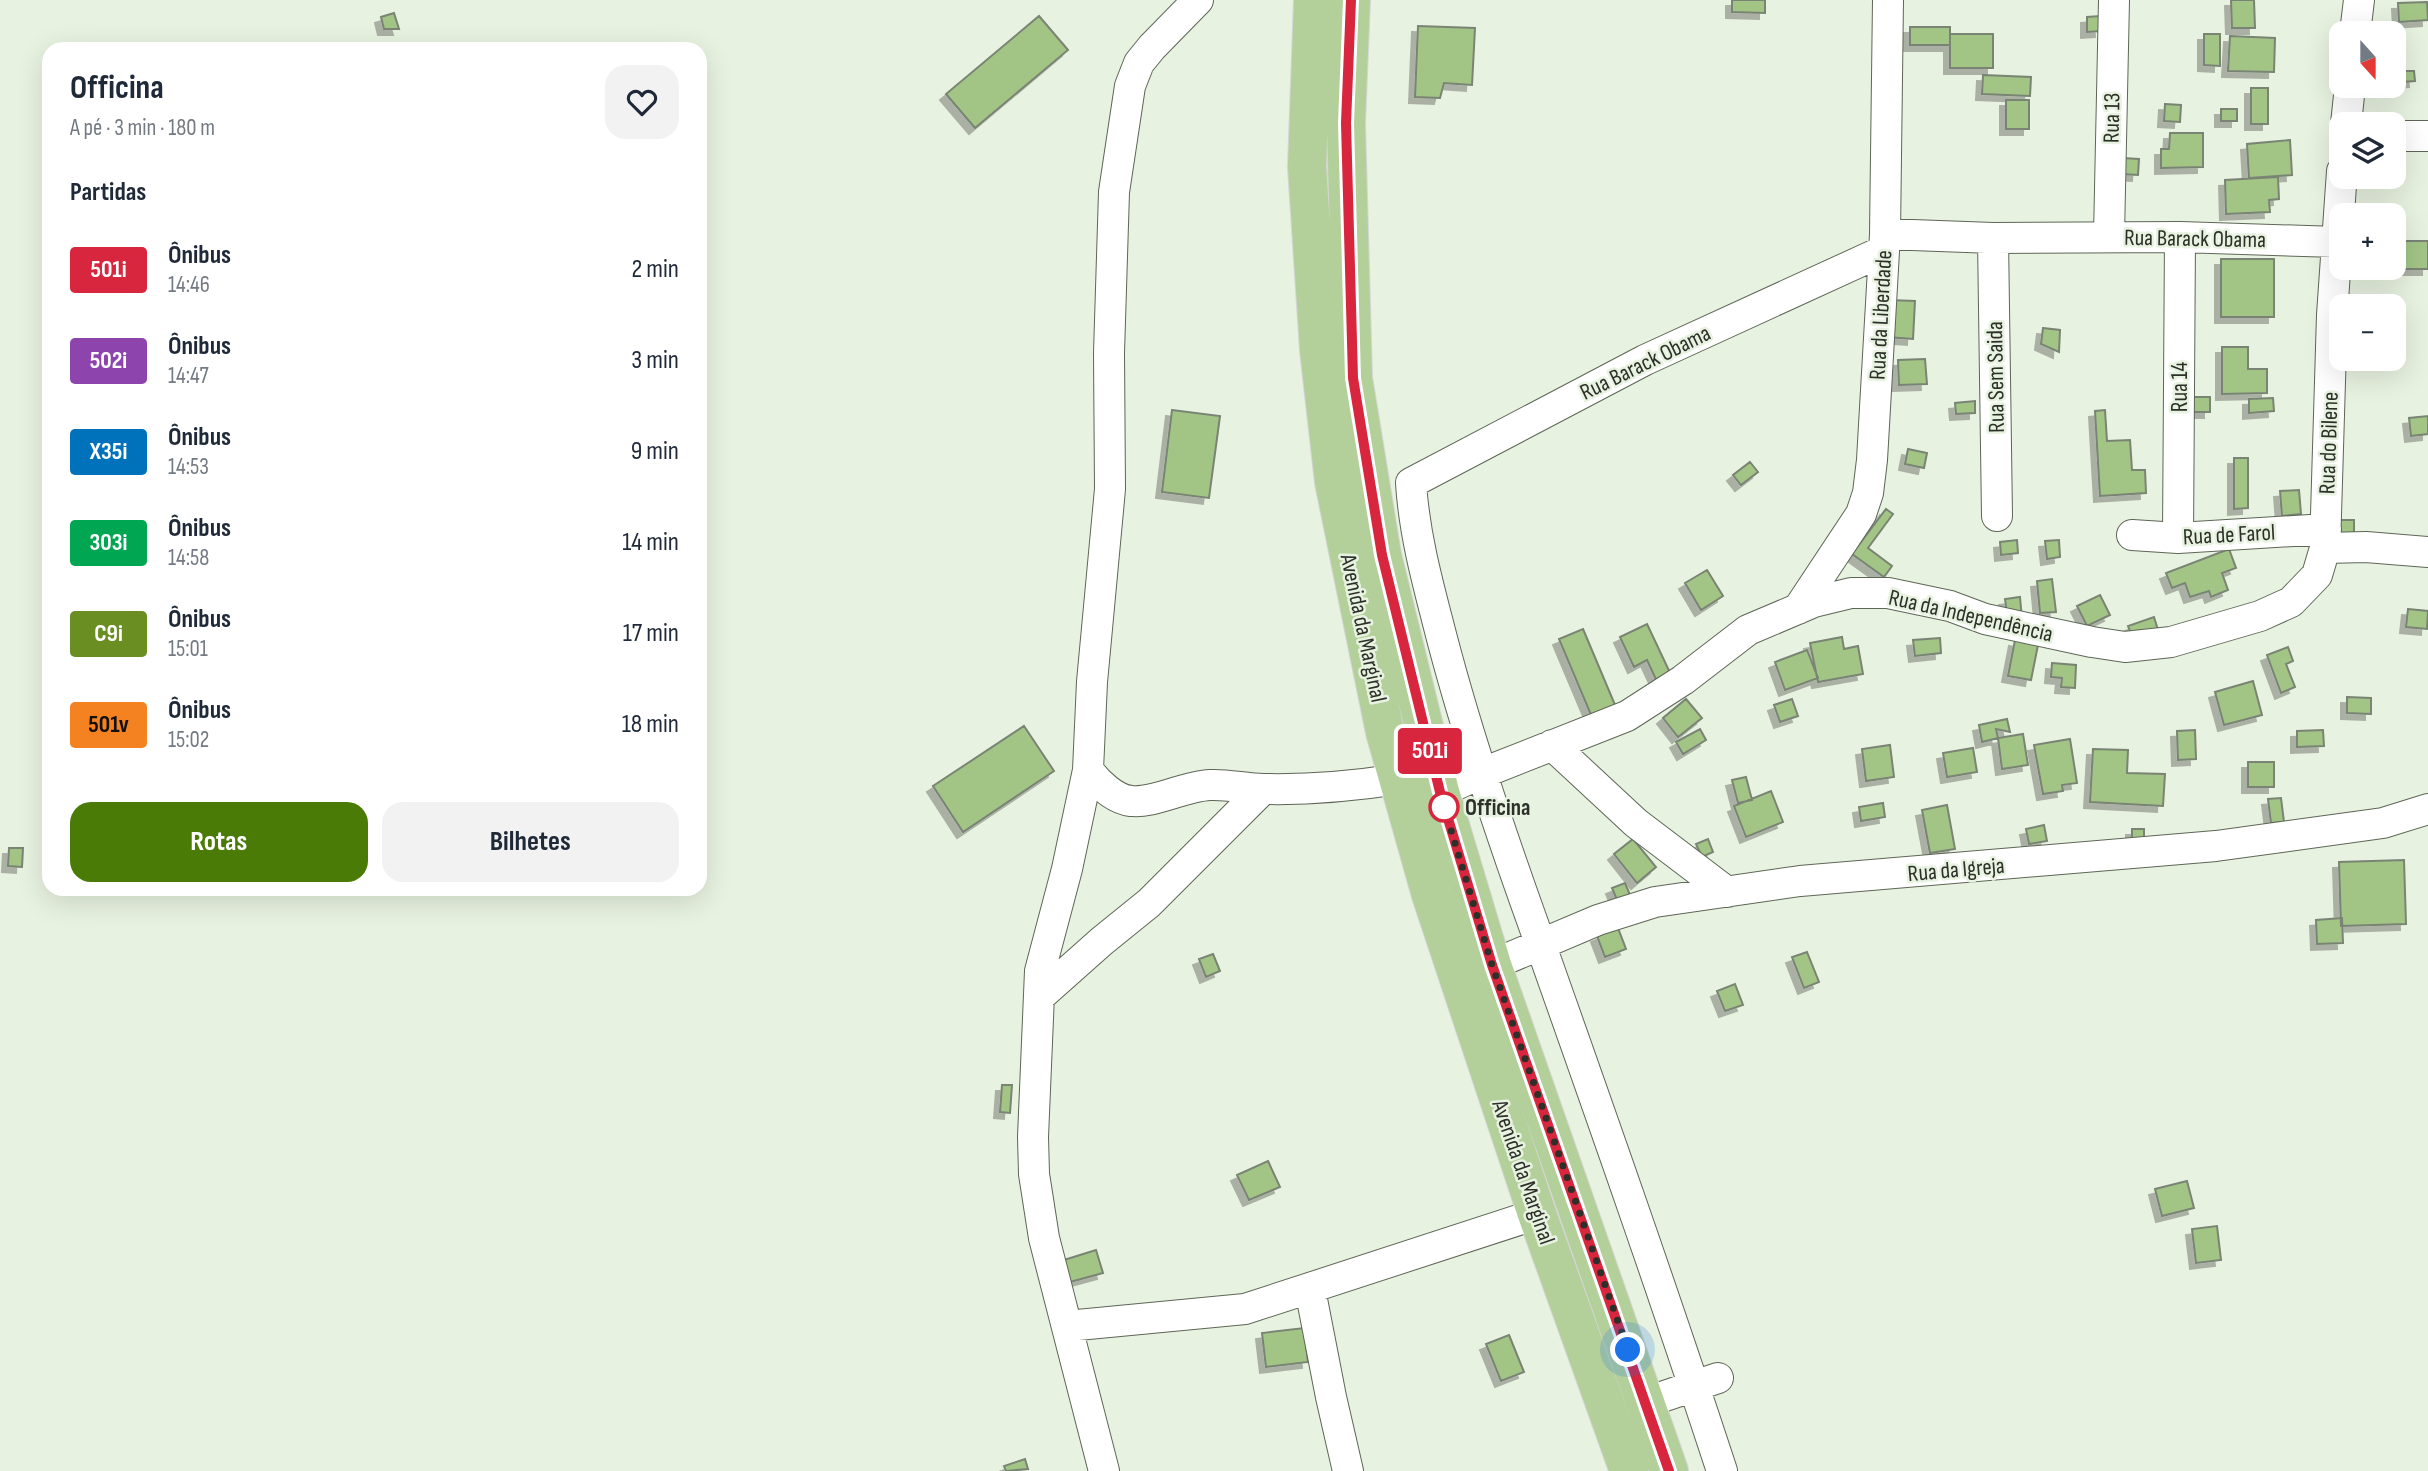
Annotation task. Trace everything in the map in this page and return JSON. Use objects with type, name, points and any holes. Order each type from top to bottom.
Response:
[{"type":"main road","name":"Avenida da Marginal","points":[[1313,0],[1307,167],[1320,363],[1334,482],[1385,732],[1431,895],[1537,1214],[1629,1471]]},
{"type":"main road","name":"Avenida da Marginal","points":[[1350,0],[1346,123],[1353,378],[1382,555],[1440,792],[1492,965],[1669,1471]]},
{"type":"street","points":[[1104,1471],[1044,1238],[1034,1174],[1040,971],[1067,869],[1088,770],[1092,682],[1110,489],[1109,353],[1114,192],[1133,74],[1152,47],[1198,0]]},
{"type":"street","name":"Rua da Liberdade","points":[[1798,609],[1861,514],[1868,493],[1884,243],[1888,0]]},
{"type":"street","name":"Rua 13","points":[[2109,236],[2114,0]]},
{"type":"street","points":[[2356,21],[2359,0]]},
{"type":"street","points":[[2406,136],[2428,136]]},
{"type":"street","name":"Rua Barack Obama","points":[[1480,774],[1423,565],[1413,513],[1411,483],[1645,360],[1884,243],[2109,236],[2329,242]]},
{"type":"street","name":"Rua 14","points":[[2178,538],[2180,237]]},
{"type":"street","name":"Rua Sem Saida","points":[[1993,238],[1997,516]]},
{"type":"street","name":"Rua do Bilene","points":[[2325,539],[2335,280]]},
{"type":"street","name":"Rua de Farol","points":[[2132,535],[2325,539]]},
{"type":"street","points":[[2325,539],[2366,547],[2428,552]]},
{"type":"street","name":"Rua da Independência","points":[[1440,792],[1627,716],[1683,680],[1748,630],[1814,602],[1851,593],[1888,593],[1950,606],[1985,619],[2092,642],[2125,647],[2171,642],[2249,620],[2291,602],[2317,575],[2325,539]]},
{"type":"street","points":[[1552,745],[1636,823],[1727,892]]},
{"type":"street","points":[[1088,770],[1099,784],[1129,802],[1210,785],[1263,789],[1349,787],[1399,779]]},
{"type":"street","points":[[1480,774],[1663,1292],[1706,1382],[1722,1471]]},
{"type":"street","points":[[1039,998],[1149,903],[1263,789]]},
{"type":"street","name":"Rua da Igreja","points":[[1492,965],[1598,920],[1655,902],[1800,881],[2216,846],[2383,823],[2428,809]]},
{"type":"street","points":[[1067,1326],[1245,1309],[1537,1214]]},
{"type":"street","points":[[1310,1289],[1348,1471]]},
{"type":"street","points":[[1647,1402],[1706,1382]]},
{"type":"building","points":[[1732,0],[1765,0],[1765,13],[1732,12]]},
{"type":"building","points":[[2231,0],[2254,0],[2255,28],[2232,28]]},
{"type":"building","points":[[2427,2],[2428,20],[2399,21],[2398,3]]},
{"type":"building","points":[[394,13],[399,29],[384,29],[381,17]]},
{"type":"building","points":[[1039,16],[1068,50],[975,128],[946,94]]},
{"type":"building","points":[[2100,16],[2101,31],[2087,32],[2087,17]]},
{"type":"building","points":[[1418,26],[1475,28],[1472,85],[1444,83],[1440,98],[1415,97]]},
{"type":"building","points":[[1910,27],[1950,27],[1950,45],[1910,45]]},
{"type":"building","points":[[1950,34],[1993,34],[1993,68],[1950,68]]},
{"type":"building","points":[[2204,34],[2220,34],[2220,66],[2204,65]]},
{"type":"building","points":[[2230,36],[2275,38],[2274,72],[2228,71]]},
{"type":"building","points":[[2406,71],[2414,71],[2415,81],[2406,82]]},
{"type":"building","points":[[1983,75],[2031,77],[2030,96],[1982,94]]},
{"type":"building","points":[[2251,88],[2268,88],[2268,124],[2251,124]]},
{"type":"building","points":[[2006,100],[2029,100],[2029,129],[2006,129]]},
{"type":"building","points":[[2165,104],[2181,105],[2180,122],[2164,121]]},
{"type":"building","points":[[2221,109],[2237,109],[2237,121],[2221,121]]},
{"type":"building","points":[[2170,133],[2203,133],[2203,167],[2161,168],[2161,149],[2169,149]]},
{"type":"building","points":[[2290,140],[2292,175],[2249,178],[2247,144]]},
{"type":"building","points":[[2122,158],[2139,159],[2138,175],[2121,174]]},
{"type":"building","points":[[2278,177],[2279,199],[2269,200],[2270,212],[2226,214],[2225,180]]},
{"type":"building","points":[[2406,241],[2428,241],[2428,269],[2406,269]]},
{"type":"building","points":[[2221,259],[2274,259],[2274,317],[2221,317]]},
{"type":"building","points":[[1889,300],[1915,301],[1913,339],[1887,337]]},
{"type":"building","points":[[2043,328],[2060,330],[2059,352],[2041,344]]},
{"type":"building","points":[[2222,347],[2248,347],[2248,369],[2267,369],[2267,393],[2222,394]]},
{"type":"building","points":[[1925,359],[1927,384],[1899,385],[1898,360]]},
{"type":"building","points":[[2186,397],[2210,397],[2210,412],[2186,412]]},
{"type":"building","points":[[2273,398],[2274,411],[2249,413],[2249,399]]},
{"type":"building","points":[[1975,401],[1975,413],[1956,414],[1955,403]]},
{"type":"building","points":[[1172,410],[1220,416],[1209,498],[1162,492]]},
{"type":"building","points":[[2105,410],[2107,441],[2130,440],[2132,470],[2145,470],[2146,493],[2100,496],[2095,411]]},
{"type":"building","points":[[2428,416],[2428,434],[2411,436],[2409,418]]},
{"type":"building","points":[[1908,449],[1927,453],[1924,468],[1905,464]]},
{"type":"building","points":[[2234,458],[2248,458],[2248,508],[2234,509]]},
{"type":"building","points":[[1750,462],[1758,472],[1741,485],[1733,475]]},
{"type":"building","points":[[2299,490],[2301,514],[2282,516],[2280,491]]},
{"type":"building","points":[[1886,509],[1893,514],[1868,548],[1892,566],[1884,577],[1852,554]]},
{"type":"building","points":[[2339,520],[2354,520],[2354,537],[2338,537]]},
{"type":"building","points":[[2017,540],[2018,553],[2001,555],[2000,542]]},
{"type":"building","points":[[2059,540],[2060,557],[2047,559],[2045,541]]},
{"type":"building","points":[[2229,549],[2236,568],[2222,573],[2228,590],[2211,597],[2209,591],[2190,597],[2185,583],[2172,588],[2166,573]]},
{"type":"building","points":[[1707,570],[1723,596],[1701,610],[1685,583]]},
{"type":"building","points":[[2052,579],[2056,612],[2040,613],[2037,581]]},
{"type":"building","points":[[2100,595],[2110,615],[2087,626],[2077,606]]},
{"type":"building","points":[[2020,597],[2022,619],[2008,621],[2005,599]]},
{"type":"building","points":[[2408,609],[2428,611],[2427,629],[2406,627]]},
{"type":"building","points":[[2154,617],[2159,633],[2134,641],[2128,626]]},
{"type":"building","points":[[1647,624],[1673,679],[1659,686],[1647,660],[1634,667],[1620,637]]},
{"type":"building","points":[[1583,629],[1618,712],[1594,722],[1559,639]]},
{"type":"building","points":[[1842,637],[1844,649],[1858,646],[1863,674],[1818,682],[1810,643]]},
{"type":"building","points":[[1940,638],[1941,653],[1915,656],[1913,640]]},
{"type":"building","points":[[2015,640],[2038,645],[2031,680],[2008,676]]},
{"type":"building","points":[[2288,647],[2293,661],[2286,664],[2295,687],[2281,693],[2267,655]]},
{"type":"building","points":[[1807,650],[1818,678],[1785,690],[1775,662]]},
{"type":"building","points":[[2052,663],[2076,665],[2075,688],[2061,687],[2062,678],[2051,677]]},
{"type":"building","points":[[2253,681],[2262,715],[2224,725],[2215,692]]},
{"type":"building","points":[[2347,697],[2371,698],[2371,714],[2347,713]]},
{"type":"building","points":[[1686,699],[1702,718],[1678,737],[1663,718]]},
{"type":"building","points":[[1792,699],[1798,716],[1780,722],[1774,705]]},
{"type":"building","points":[[2007,719],[2010,732],[1996,729],[1998,738],[1982,742],[1979,725]]},
{"type":"building","points":[[1024,726],[1054,771],[963,832],[933,786]]},
{"type":"building","points":[[1700,729],[1706,740],[1683,754],[1676,742]]},
{"type":"building","points":[[2195,730],[2196,759],[2178,760],[2177,731]]},
{"type":"building","points":[[2323,730],[2324,746],[2297,747],[2297,731]]},
{"type":"building","points":[[2023,734],[2028,765],[2002,769],[1998,738]]},
{"type":"building","points":[[2070,739],[2077,783],[2062,785],[2063,791],[2043,794],[2034,745]]},
{"type":"building","points":[[1890,745],[1894,777],[1866,781],[1862,749]]},
{"type":"building","points":[[1973,748],[1977,772],[1947,777],[1943,753]]},
{"type":"building","points":[[2093,749],[2128,750],[2127,773],[2165,774],[2163,806],[2090,802]]},
{"type":"building","points":[[2248,762],[2274,762],[2274,787],[2248,787]]},
{"type":"building","points":[[1746,777],[1752,800],[1738,803],[1732,780]]},
{"type":"building","points":[[1771,791],[1783,822],[1746,837],[1734,806]]},
{"type":"building","points":[[2281,798],[2284,822],[2271,823],[2268,799]]},
{"type":"building","points":[[1883,803],[1885,817],[1861,821],[1859,807]]},
{"type":"building","points":[[1947,805],[1955,849],[1930,853],[1922,810]]},
{"type":"building","points":[[2044,825],[2047,841],[2029,844],[2026,829]]},
{"type":"building","points":[[2132,829],[2144,829],[2144,842],[2132,842]]},
{"type":"building","points":[[1633,839],[1656,867],[1637,883],[1614,854]]},
{"type":"building","points":[[1708,839],[1713,852],[1702,857],[1696,844]]},
{"type":"building","points":[[9,848],[23,848],[22,867],[8,866]]},
{"type":"building","points":[[2404,860],[2406,924],[2341,926],[2339,862]]},
{"type":"building","points":[[1625,883],[1633,902],[1620,907],[1612,888]]},
{"type":"building","points":[[2342,918],[2343,943],[2317,944],[2316,920]]},
{"type":"building","points":[[1618,928],[1626,949],[1605,957],[1597,936]]},
{"type":"building","points":[[1807,952],[1819,982],[1804,988],[1792,957]]},
{"type":"building","points":[[1213,954],[1220,971],[1206,977],[1199,959]]},
{"type":"building","points":[[1735,984],[1743,1005],[1725,1011],[1717,991]]},
{"type":"building","points":[[1002,1085],[1012,1085],[1010,1113],[1000,1112]]},
{"type":"building","points":[[1268,1161],[1280,1187],[1249,1200],[1237,1175]]},
{"type":"building","points":[[2187,1181],[2194,1208],[2162,1216],[2155,1189]]},
{"type":"building","points":[[2217,1226],[2221,1260],[2196,1263],[2192,1229]]},
{"type":"building","points":[[1096,1250],[1103,1273],[1070,1282],[1064,1260]]},
{"type":"building","points":[[1304,1328],[1308,1362],[1266,1367],[1262,1333]]},
{"type":"building","points":[[1509,1335],[1524,1372],[1501,1381],[1486,1344]]},
{"type":"building","points":[[1025,1459],[1028,1469],[1006,1471],[1004,1466]]},
{"type":"bus line","name":"501i","points":[[1351,0],[1346,123],[1353,378],[1382,555],[1440,792],[1492,965],[1669,1471]]},
{"type":"place","name":"Officina","points":[[1444,807]]},
{"type":"route","points":[[1444,807],[1492,965],[1628,1350]]}]
